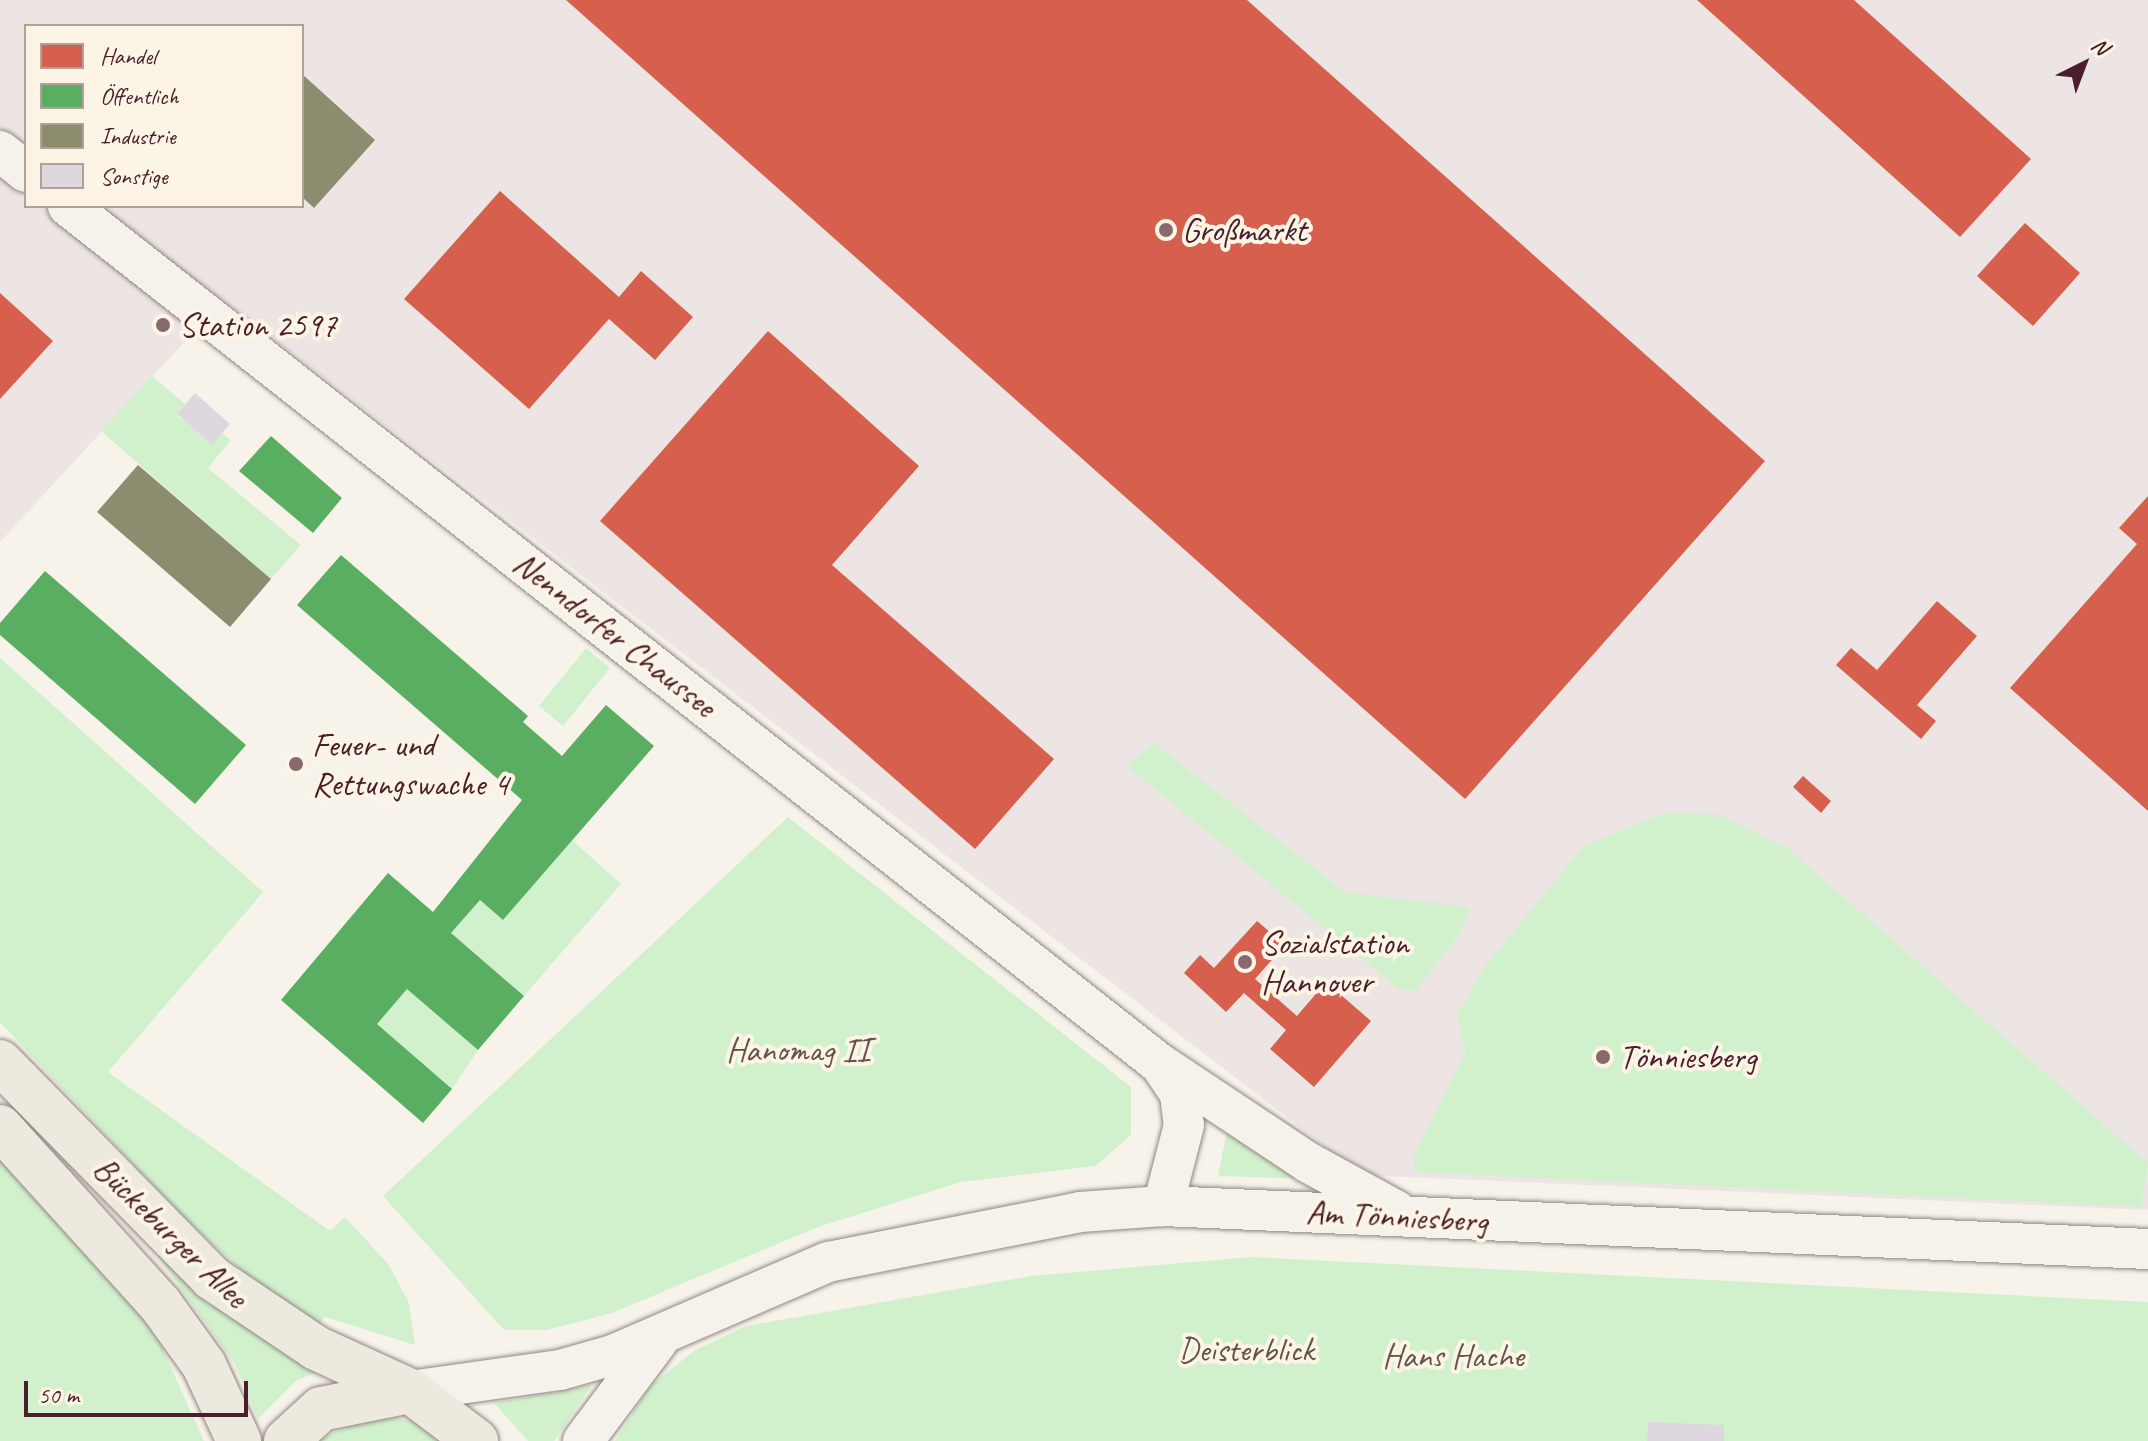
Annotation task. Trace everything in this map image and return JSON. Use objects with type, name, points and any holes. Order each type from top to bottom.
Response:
[{"type":"main road","name":"Bückeburger Allee","points":[[0,1062],[232,1295],[316,1348],[410,1391],[476,1441]]},
{"type":"main road","name":"Bückeburger Allee","points":[[0,1127],[160,1304],[204,1365],[239,1441]]},
{"type":"main road","points":[[286,1441],[321,1409],[410,1391]]},
{"type":"street","points":[[0,151],[24,170]]},
{"type":"street","name":"Nenndorfer Chaussee","points":[[71,208],[1160,1064],[1309,1163],[1408,1216]]},
{"type":"street","name":"Nenndorfer Chaussee","points":[[1160,1064],[1180,1094],[1184,1125],[1163,1206]]},
{"type":"street","name":"Am Tönniesberg","points":[[410,1391],[560,1370],[665,1333],[724,1302],[864,1253],[1080,1212],[1163,1206],[2148,1249]]},
{"type":"street","name":"Am Tönniesberg","points":[[583,1441],[665,1333]]},
{"type":"shaded area","points":[[0,0],[2148,0],[2148,1210],[1362,1175],[223,300],[0,542]]},
{"type":"green space","points":[[152,376],[185,404],[177,415],[212,444],[222,433],[231,440],[208,468],[301,545],[271,579],[101,431]]},
{"type":"green space","points":[[586,648],[610,668],[563,726],[539,706]]},
{"type":"green space","points":[[0,658],[263,892],[108,1072],[330,1231],[345,1217],[389,1265],[409,1303],[415,1345],[325,1317],[320,1323],[255,1282],[185,1219],[0,1022]]},
{"type":"green space","points":[[1154,743],[1346,893],[1471,907],[1458,936],[1415,991],[1398,988],[1127,766]]},
{"type":"green space","points":[[1664,813],[1720,815],[1787,848],[2148,1163],[2141,1207],[1415,1172],[1413,1158],[1465,1054],[1457,1015],[1486,965],[1584,846]]},
{"type":"green space","name":"Hanomag II","points":[[788,817],[1131,1087],[1131,1135],[1095,1166],[961,1182],[818,1227],[612,1313],[547,1330],[504,1330],[383,1196]]},
{"type":"green space","points":[[572,840],[621,884],[524,996],[451,933],[480,900],[503,920]]},
{"type":"green space","points":[[407,989],[478,1050],[452,1089],[377,1024]]},
{"type":"green space","points":[[1228,1126],[1313,1179],[1218,1176]]},
{"type":"green space","points":[[0,1152],[153,1327],[204,1441],[0,1441]]},
{"type":"green space","points":[[157,1255],[322,1370],[296,1381],[258,1419],[235,1364]]},
{"type":"green space","points":[[1251,1257],[2148,1302],[2148,1441],[615,1441],[650,1386],[695,1350],[746,1326],[1031,1276]]},
{"type":"green space","points":[[592,1385],[554,1441],[528,1441],[494,1403]]},
{"type":"green space","points":[[372,1416],[415,1421],[447,1441],[315,1441]]},
{"type":"building: Handel","name":"Großmarkt","points":[[566,0],[1247,0],[1765,461],[1465,799]]},
{"type":"building: Handel","points":[[1697,0],[1854,0],[2031,159],[1960,237]]},
{"type":"building: Handel","points":[[500,191],[619,297],[641,271],[693,317],[655,360],[609,319],[529,409],[404,299]]},
{"type":"building: Handel","points":[[2025,223],[2080,273],[2033,326],[1977,276]]},
{"type":"building: Handel","points":[[0,293],[53,341],[0,399]]},
{"type":"building: Handel","points":[[768,331],[919,466],[832,565],[1054,759],[975,849],[600,521]]},
{"type":"building: Handel","points":[[2148,496],[2148,811],[2010,688],[2137,544],[2119,528]]},
{"type":"building: Handel","points":[[1937,601],[1977,636],[1917,705],[1936,721],[1921,739],[1836,665],[1851,648],[1877,670]]},
{"type":"building: Handel","points":[[1803,776],[1831,801],[1821,813],[1793,787]]},
{"type":"building: Handel","points":[[1257,921],[1285,945],[1255,979],[1297,1016],[1326,982],[1371,1021],[1314,1087],[1270,1049],[1286,1030],[1244,993],[1226,1012],[1184,973],[1200,955],[1214,968]]},
{"type":"building: Öffentlich","points":[[271,436],[342,498],[313,533],[239,471]]},
{"type":"building: Öffentlich","points":[[341,555],[528,716],[523,722],[562,756],[606,705],[654,746],[503,920],[480,900],[451,933],[524,996],[478,1050],[407,989],[377,1024],[452,1089],[423,1123],[281,1000],[388,873],[433,912],[522,800],[297,605]]},
{"type":"building: Öffentlich","points":[[45,571],[246,745],[195,804],[0,635],[0,623]]},
{"type":"building: Industrie","points":[[304,76],[375,140],[314,208],[304,199]]},
{"type":"building: Industrie","points":[[138,465],[271,579],[230,627],[97,512]]},
{"type":"building: Sonstige","points":[[195,393],[230,424],[212,445],[177,414]]},
{"type":"building: Sonstige","points":[[1648,1422],[1724,1425],[1724,1441],[1647,1441]]},
{"type":"place","name":"Großmarkt","points":[[1166,230]]},
{"type":"place","name":"Station 2597","points":[[163,325]]},
{"type":"place","name":"Feuer- und Rettungswache 4","points":[[296,764]]},
{"type":"place","name":"Sozialstation Hannover","points":[[1245,962]]},
{"type":"place","name":"Tönniesberg","points":[[1603,1057]]},
{"type":"park label","name":"Deisterblick","points":[[1246,1350]]},
{"type":"park label","name":"Hans Hache","points":[[1453,1356]]}]
